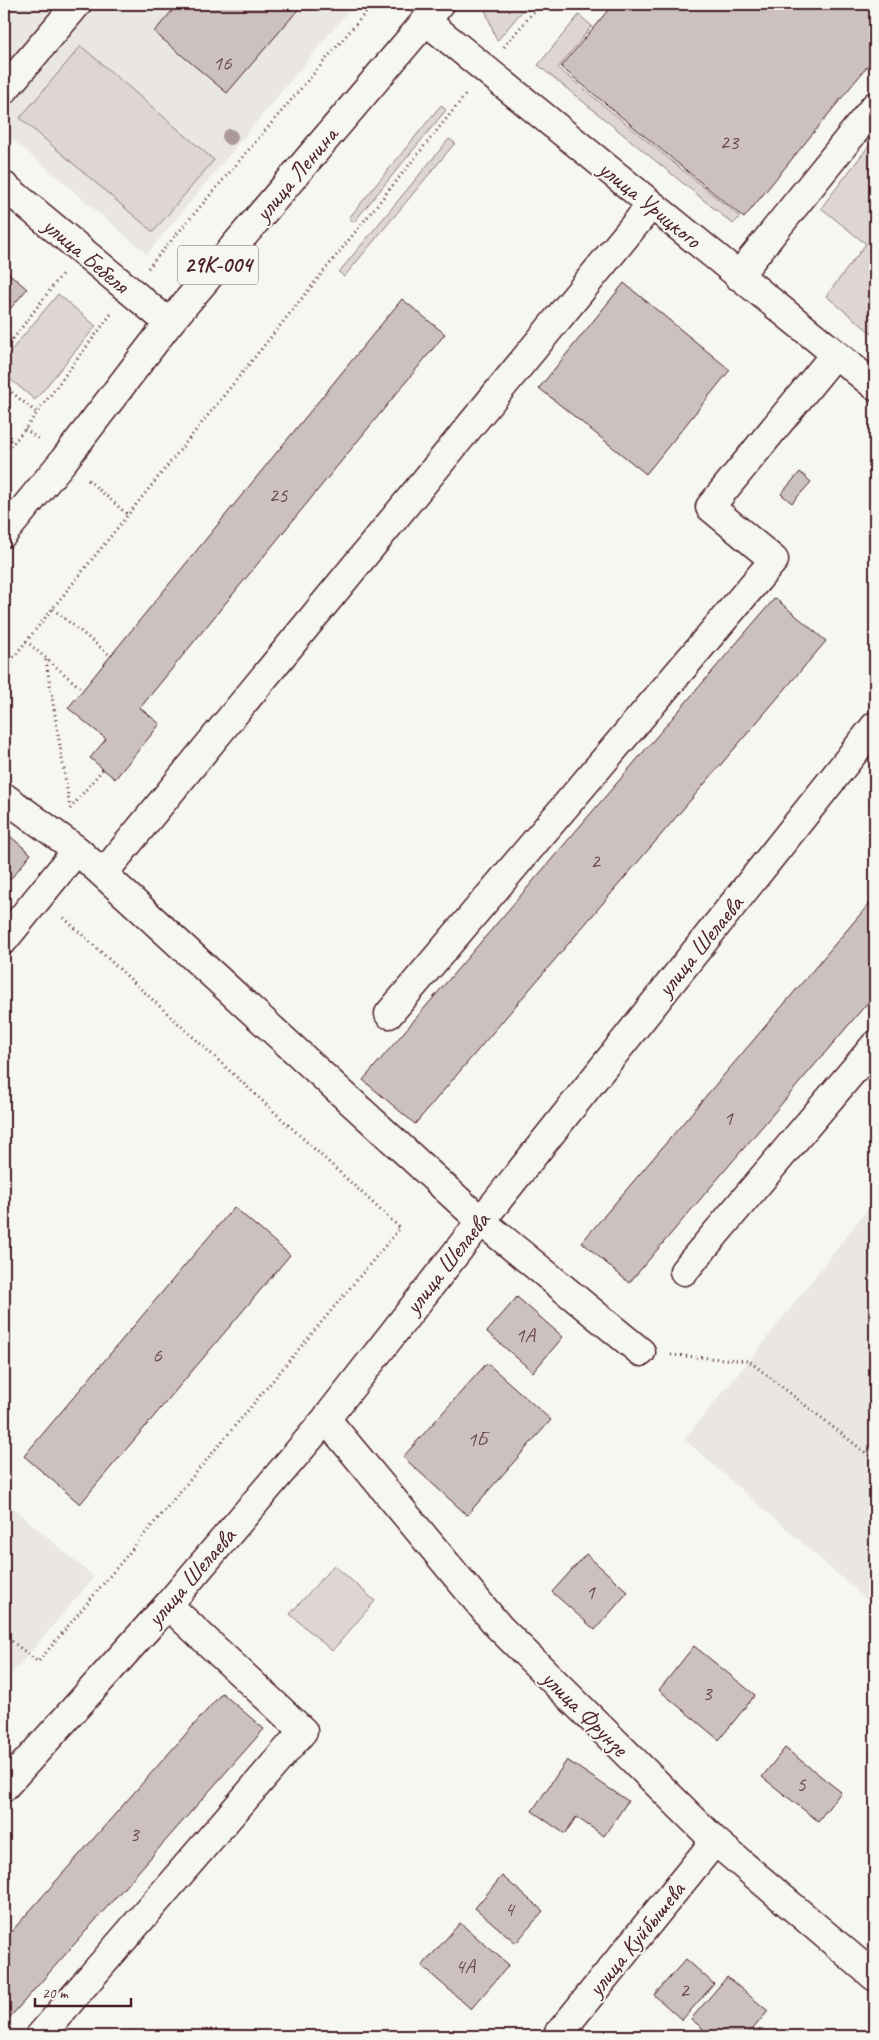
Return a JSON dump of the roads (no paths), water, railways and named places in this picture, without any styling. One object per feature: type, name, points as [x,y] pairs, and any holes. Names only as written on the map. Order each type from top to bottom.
[{"type":"street","points":[[4,90],[77,4]]},
{"type":"street","name":"улица Урицкого","points":[[433,12],[485,70],[875,386]]},
{"type":"street","name":"улица Ленина","points":[[4,533],[64,460],[169,323],[433,12]]},
{"type":"street","points":[[738,276],[875,106]]},
{"type":"street","name":"улица Бебеля","points":[[4,186],[169,323]]},
{"type":"street","points":[[103,874],[651,205]]},
{"type":"street","points":[[389,1014],[774,560],[710,507],[834,354]]},
{"type":"street","name":"улица Шелаева","points":[[4,1787],[168,1605],[326,1419],[480,1221],[875,726]]},
{"type":"street","points":[[4,797],[77,850],[480,1221],[641,1352]]},
{"type":"street","points":[[4,940],[77,850]]},
{"type":"street","points":[[684,1271],[875,1045]]},
{"type":"street","name":"улица Фрунзе","points":[[326,1419],[499,1626],[715,1841],[875,1977]]},
{"type":"street","points":[[40,2036],[302,1731],[168,1605]]},
{"type":"street","name":"улица Куйбышева","points":[[557,2036],[715,1841]]}]
